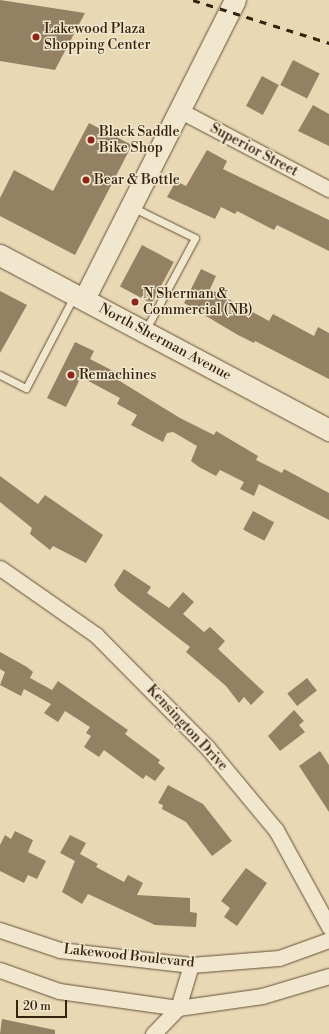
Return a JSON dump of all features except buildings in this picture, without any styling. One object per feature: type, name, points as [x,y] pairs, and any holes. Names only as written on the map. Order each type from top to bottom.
[{"type":"street","points":[[79,296],[131,206],[235,0]]},
{"type":"street","name":"Superior Street","points":[[180,110],[329,189]]},
{"type":"street","name":"North Sherman Avenue","points":[[0,255],[329,430]]},
{"type":"street","name":"Kensington Drive","points":[[0,568],[96,635],[207,747],[276,830],[329,927]]},
{"type":"street","name":"Lakewood Boulevard","points":[[0,930],[60,950],[191,965],[279,958],[329,940]]},
{"type":"street","points":[[153,1034],[178,1008],[191,965]]},
{"type":"street","points":[[0,970],[59,991],[178,1008],[262,996],[329,976]]},
{"type":"lane","points":[[131,206],[195,238],[145,331]]},
{"type":"lane","points":[[0,375],[26,388],[79,296]]},
{"type":"railway","points":[[193,0],[329,43]]},
{"type":"place","name":"Lakewood Plaza Shopping Center","points":[[36,37]]},
{"type":"place","name":"Black Saddle Bike Shop","points":[[91,140]]},
{"type":"place","name":"Bear & Bottle","points":[[86,180]]},
{"type":"place","name":"N Sherman & Commercial (NB)","points":[[135,302]]},
{"type":"place","name":"Remachines","points":[[71,375]]}]
